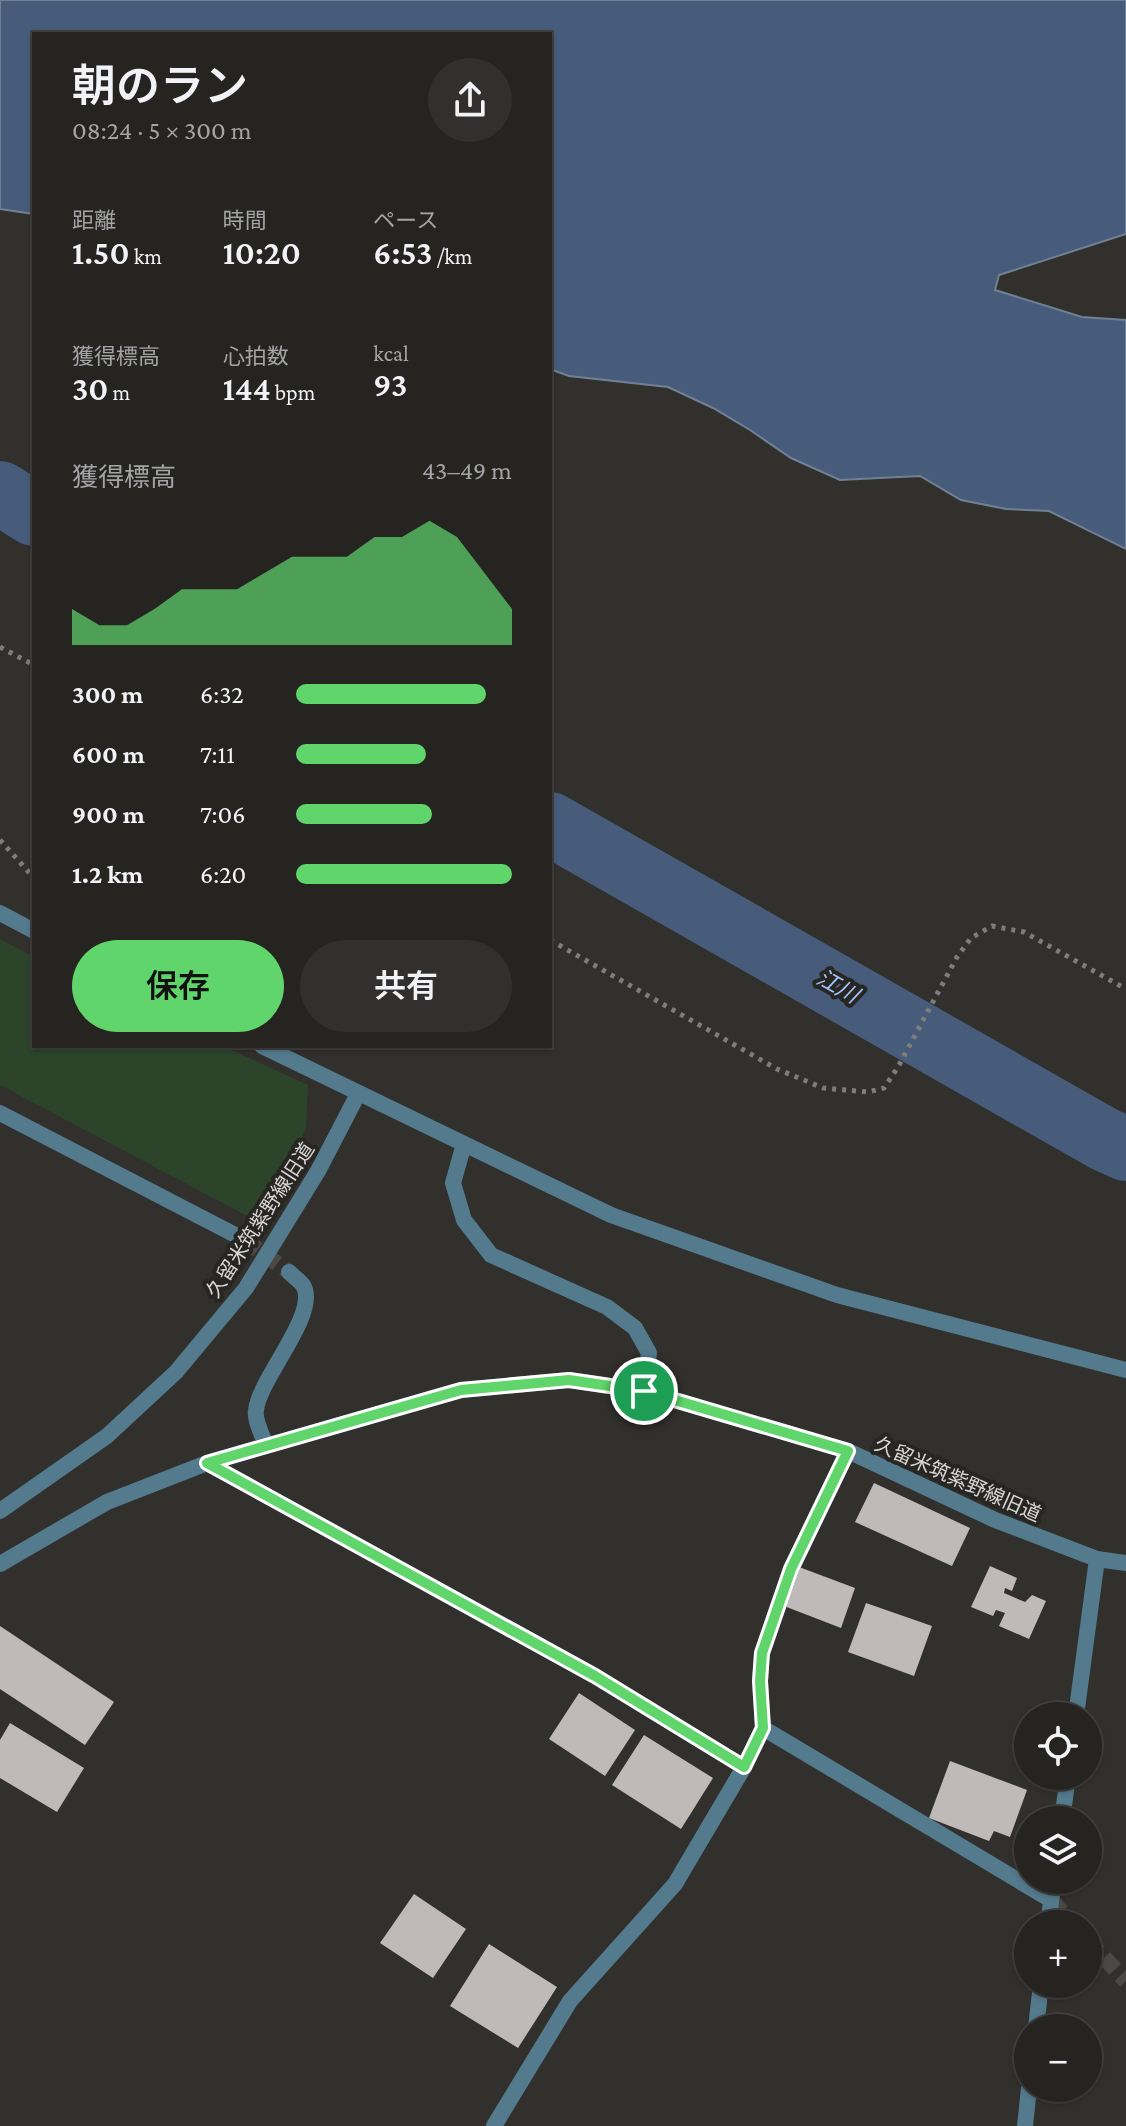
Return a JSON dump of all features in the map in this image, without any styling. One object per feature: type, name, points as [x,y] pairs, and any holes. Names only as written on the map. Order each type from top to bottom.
[{"type":"street","points":[[0,913],[32,930]]},
{"type":"street","points":[[266,1048],[611,1215],[837,1295],[1126,1370]]},
{"type":"street","name":"久留米筑紫野線旧道","points":[[0,1511],[107,1436],[176,1372],[246,1288],[318,1171],[358,1094]]},
{"type":"street","points":[[0,1113],[245,1240]]},
{"type":"street","points":[[464,1144],[453,1183],[464,1220],[491,1255],[607,1307],[635,1328],[649,1353],[644,1391]]},
{"type":"street","points":[[266,1446],[255,1412],[265,1383],[307,1305],[304,1287],[289,1272]]},
{"type":"street","name":"久留米筑紫野線旧道","points":[[0,1564],[107,1502],[207,1463],[461,1390],[569,1380],[644,1391],[848,1451],[995,1520],[1097,1559],[1126,1563]]},
{"type":"street","points":[[494,2126],[570,2001],[675,1884],[744,1767],[763,1728],[762,1653],[791,1569],[848,1451]]},
{"type":"street","points":[[207,1463],[595,1676],[744,1767]]},
{"type":"street","points":[[1078,1702],[1097,1559]]},
{"type":"street","points":[[763,1728],[1051,1900]]},
{"type":"street","points":[[1050,1910],[1052,1894]]},
{"type":"street","points":[[1025,2126],[1028,2102]]},
{"type":"path","points":[[0,647],[32,664]]},
{"type":"path","points":[[0,840],[32,876]]},
{"type":"path","points":[[552,941],[777,1069],[823,1088],[868,1092],[884,1088],[957,957],[971,938],[992,926],[1024,932],[1126,989]]},
{"type":"green space","points":[[0,939],[32,956],[32,1048],[227,1048],[308,1085],[306,1128],[262,1224],[0,1085]]},
{"type":"water","points":[[0,0],[1126,0],[1126,234],[999,275],[995,290],[1082,317],[1126,320],[1126,549],[1049,511],[1006,509],[961,500],[920,476],[840,480],[791,458],[713,408],[668,387],[569,376],[552,370],[552,32],[32,32],[32,214],[0,209]]},
{"type":"building","points":[[874,1483],[970,1528],[952,1566],[855,1522]]},
{"type":"building","points":[[990,1566],[1017,1578],[1012,1591],[1005,1588],[1004,1593],[1025,1602],[1032,1595],[1046,1601],[1029,1639],[999,1626],[1005,1613],[996,1610],[993,1616],[971,1607]]},
{"type":"building","points":[[799,1567],[855,1588],[841,1628],[784,1606]]},
{"type":"building","points":[[866,1603],[932,1626],[914,1676],[848,1652]]},
{"type":"building","points":[[0,1626],[114,1702],[85,1745],[0,1689]]},
{"type":"building","points":[[579,1693],[635,1730],[605,1776],[549,1739]]},
{"type":"building","points":[[10,1723],[84,1768],[57,1812],[0,1778],[0,1740]]},
{"type":"building","points":[[644,1735],[713,1778],[681,1829],[612,1785]]},
{"type":"building","points":[[950,1761],[1014,1785],[1014,1790],[1027,1790],[1021,1806],[1014,1806],[1014,1826],[1010,1837],[994,1831],[989,1841],[929,1818]]},
{"type":"building","points":[[414,1894],[466,1929],[433,1978],[380,1943]]},
{"type":"building","points":[[489,1944],[557,1987],[518,2048],[450,2006]]},
{"type":"waterway","name":"江川","points":[[0,493],[32,513]]},
{"type":"waterway","name":"江川","points":[[552,825],[1126,1149]]},
{"type":"tunnel","points":[[245,1240],[289,1272]]},
{"type":"tunnel","points":[[1051,1900],[1060,1910]]},
{"type":"tunnel","points":[[1102,1955],[1126,1981]]},
{"type":"route","points":[[569,1380],[644,1391],[848,1451],[791,1569],[762,1653],[763,1728],[744,1767],[595,1676],[207,1463],[461,1390],[569,1380]]}]
